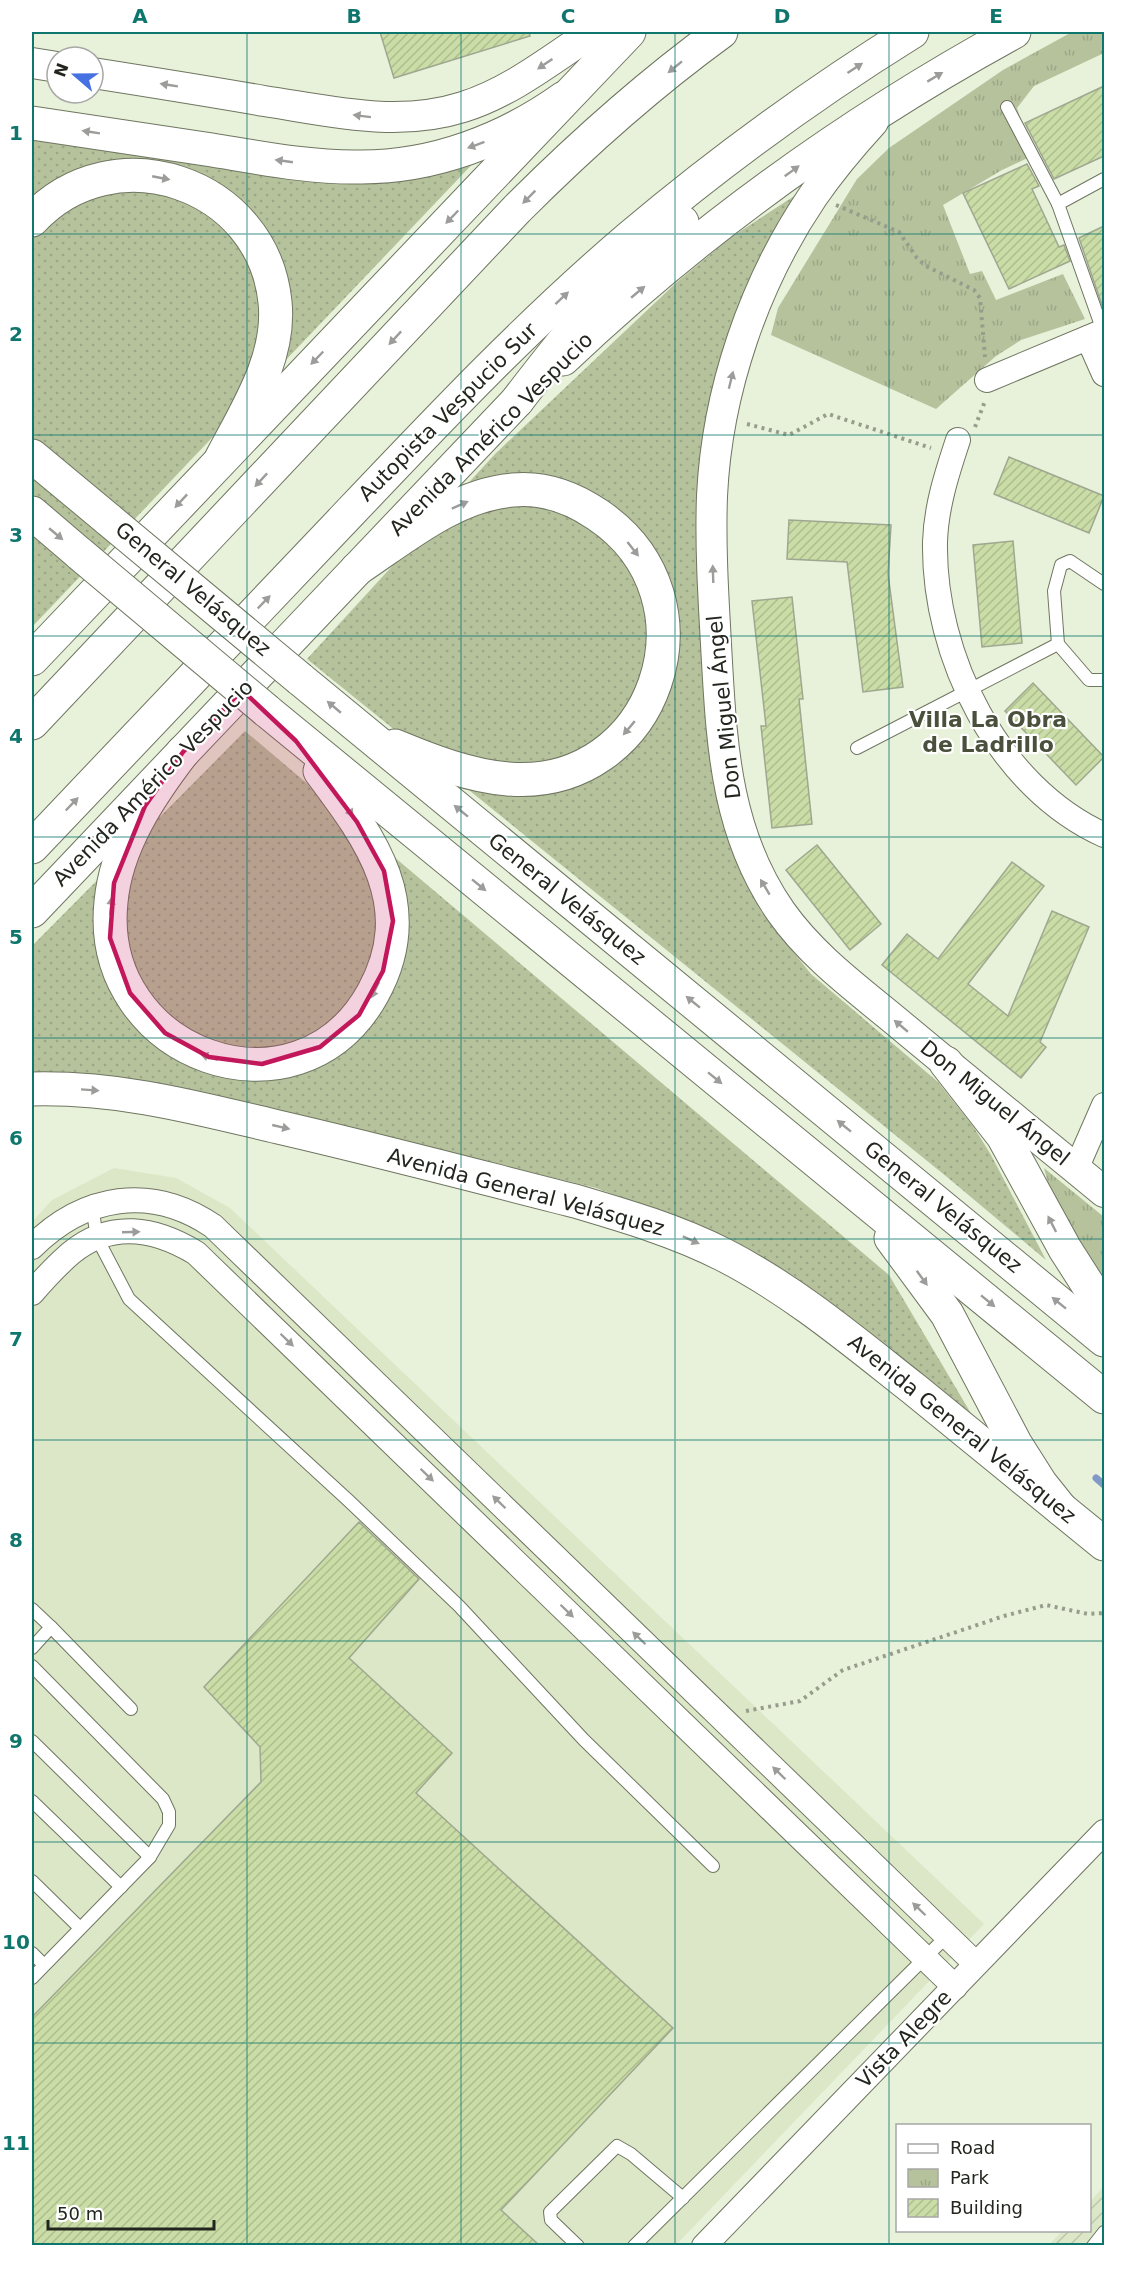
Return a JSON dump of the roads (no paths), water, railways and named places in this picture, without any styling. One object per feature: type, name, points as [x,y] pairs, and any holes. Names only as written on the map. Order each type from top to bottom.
[{"type":"main road","points":[[32,659],[629,32]]},
{"type":"main road","points":[[32,723],[524,202],[595,134],[673,68],[721,32]]},
{"type":"main road","name":"Autopista Vespucio Sur","points":[[32,847],[432,426],[542,317],[677,198],[807,101],[912,32]]},
{"type":"main road","name":"Avenida Américo Vespucio","points":[[32,911],[517,401],[632,297],[689,250],[806,161],[885,108],[1014,32]]},
{"type":"main road","points":[[32,123],[292,162],[342,167],[381,166],[437,157],[481,143],[525,124],[564,98]]},
{"type":"main road","points":[[517,401],[557,349],[609,289],[732,176],[807,101]]},
{"type":"main road","points":[[32,220],[51,202],[85,183],[105,177],[144,175],[178,182],[195,189],[213,200],[244,228],[270,275],[275,302],[274,335],[263,374],[221,459]]},
{"type":"main road","points":[[32,434],[73,490]]},
{"type":"main road","name":"General Velásquez","points":[[32,456],[1104,1340]]},
{"type":"main road","points":[[357,569],[442,513],[461,504],[513,490],[544,491],[573,500],[590,509],[620,532],[645,565],[654,584],[663,616],[663,656],[658,677],[640,715],[628,731],[606,750],[568,771],[545,778],[492,777],[436,761],[368,735]]},
{"type":"main road","name":"General Velásquez","points":[[32,513],[269,713],[1104,1397]]},
{"type":"main road","points":[[183,752],[163,778],[146,806],[131,835],[114,883],[110,938],[114,958],[122,978],[151,1021],[178,1043],[193,1051],[225,1062],[243,1064],[280,1061],[305,1054],[334,1038],[359,1015],[369,1001],[389,955],[393,904],[384,872],[357,822],[319,770],[269,713]]},
{"type":"main road","points":[[946,1063],[1003,1136],[1065,1249],[1104,1310]]},
{"type":"main road","name":"Avenida General Velásquez","points":[[32,1089],[114,1092],[194,1106],[575,1201],[681,1236],[743,1266],[806,1305],[1104,1544]]},
{"type":"main road","points":[[845,1184],[900,1249],[947,1314],[1015,1443],[1041,1484],[1061,1509]]},
{"type":"street","points":[[105,75],[358,115],[413,117],[463,107],[490,97],[516,83],[593,32]]},
{"type":"street","name":"Don Miguel Ángel","points":[[885,108],[813,196],[781,251],[749,320],[734,366],[722,418],[712,495],[713,571],[718,681],[726,756],[737,824],[760,878],[794,928],[845,979],[1104,1192]]},
{"type":"street","points":[[987,380],[1098,333],[1104,374]]},
{"type":"street","points":[[958,440],[937,517],[935,564],[945,622],[968,691],[993,738],[1027,780],[1072,817],[1104,835]]},
{"type":"street","points":[[1076,1169],[1104,1105]]},
{"type":"street","points":[[62,1261],[35,1244],[64,1220],[92,1206],[127,1200],[159,1202],[186,1210],[213,1226],[976,1964]]},
{"type":"street","points":[[32,1293],[62,1261],[84,1244],[97,1238],[126,1231],[142,1231],[168,1238],[196,1253],[955,1987]]},
{"type":"street","name":"Vista Alegre","points":[[704,2246],[1104,1832]]},
{"type":"lane","points":[[1007,107],[1058,204],[1098,333]]},
{"type":"lane","points":[[1058,204],[1104,179]]},
{"type":"lane","points":[[1104,584],[1070,561],[1061,565],[1054,591],[1058,644],[1089,680],[1104,680]]},
{"type":"lane","points":[[857,748],[1058,644]]},
{"type":"lane","points":[[92,1206],[97,1238],[129,1299],[349,1501],[459,1606],[584,1740],[713,1866]]},
{"type":"lane","points":[[32,1609],[131,1709]]},
{"type":"lane","points":[[32,1648],[51,1627]]},
{"type":"lane","points":[[32,1666],[163,1799],[169,1812],[169,1825],[150,1857],[32,1978]]},
{"type":"lane","points":[[32,1741],[150,1857]]},
{"type":"lane","points":[[32,1800],[121,1887]]},
{"type":"lane","points":[[32,1881],[81,1928]]},
{"type":"lane","points":[[634,2246],[948,1936]]},
{"type":"lane","points":[[32,1953],[44,1965]]},
{"type":"lane","points":[[578,2246],[551,2220],[550,2212],[617,2146],[631,2154],[683,2198]]},
{"type":"lane","points":[[1093,2246],[1104,2232]]},
{"type":"waterway","points":[[1096,1478],[1104,1485]]},
{"type":"district","name":"Villa La Obra de Ladrillo","points":[[988,732]]}]
